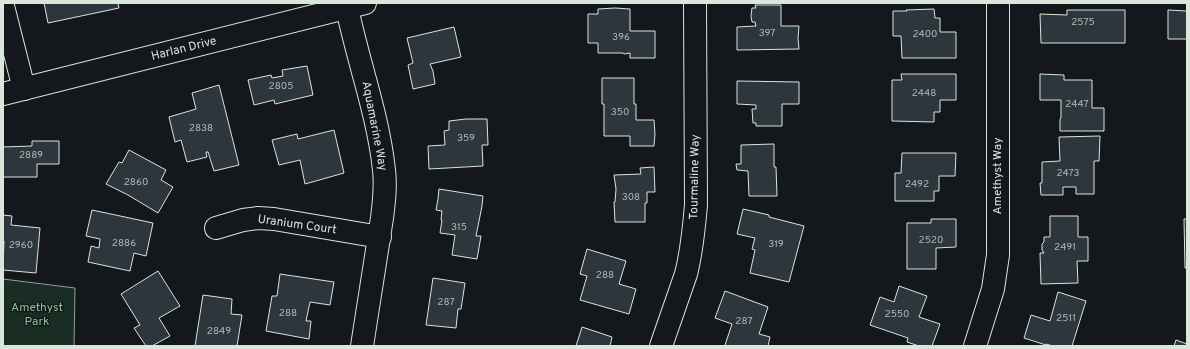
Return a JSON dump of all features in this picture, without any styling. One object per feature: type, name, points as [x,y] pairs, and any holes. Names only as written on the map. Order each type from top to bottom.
[{"type":"street","name":"Tourmaline Way","points":[[661,346],[690,261],[693,236],[696,205],[695,3]]},
{"type":"street","name":"Amethyst Way","points":[[975,346],[993,289],[998,255],[998,3]]},
{"type":"street","name":"Harlan Drive","points":[[13,92],[353,4]]},
{"type":"street","name":"Aquamarine Way","points":[[353,4],[384,171],[384,200],[380,238],[362,346]]},
{"type":"street","points":[[3,6],[13,92]]},
{"type":"street","name":"Uranium Court","points":[[216,228],[243,220],[258,218],[274,219],[380,238]]},
{"type":"green space","name":"Amethyst Park","points":[[3,279],[75,288],[74,346],[3,346]]},
{"type":"building","points":[[44,3],[118,3],[119,8],[48,23]]},
{"type":"building","points":[[755,5],[781,5],[781,26],[799,26],[799,49],[737,50],[737,27],[756,26],[755,22],[752,22],[751,16],[752,8],[756,8]]},
{"type":"building","points":[[598,9],[630,9],[630,31],[655,31],[655,58],[630,58],[630,53],[598,53],[598,43],[588,43],[588,14],[598,14]]},
{"type":"building","points":[[934,9],[935,18],[940,18],[940,32],[956,32],[956,58],[902,58],[901,36],[893,36],[893,11]]},
{"type":"building","points":[[1067,10],[1125,10],[1125,43],[1041,43],[1040,14],[1067,15]]},
{"type":"building","points":[[1168,10],[1187,11],[1187,39],[1168,39]]},
{"type":"building","points":[[454,27],[461,57],[430,64],[433,71],[435,84],[413,89],[408,65],[413,63],[407,38]]},
{"type":"building","points":[[307,66],[313,95],[275,104],[274,100],[254,105],[248,80],[271,75],[272,78],[283,76],[282,70]]},
{"type":"building","points":[[901,74],[956,74],[956,100],[940,100],[940,112],[934,112],[934,122],[892,121],[892,80],[902,80]]},
{"type":"building","points":[[1040,74],[1064,75],[1064,80],[1092,80],[1092,108],[1104,108],[1104,131],[1060,131],[1061,100],[1040,100]]},
{"type":"building","points":[[602,78],[634,78],[634,104],[636,104],[636,120],[654,120],[654,146],[630,146],[630,136],[604,136]]},
{"type":"building","points":[[737,81],[799,82],[799,104],[782,104],[782,126],[756,126],[756,123],[753,123],[752,109],[756,109],[756,105],[737,104]]},
{"type":"building","points":[[219,85],[239,165],[214,171],[208,152],[206,152],[207,157],[187,162],[181,140],[175,142],[169,117],[196,109],[192,93]]},
{"type":"building","points":[[487,119],[488,145],[482,145],[483,166],[429,169],[428,146],[445,145],[444,131],[449,130],[449,121]]},
{"type":"building","points":[[334,130],[344,173],[305,184],[300,160],[279,165],[272,140],[297,134],[298,139]]},
{"type":"building","points":[[1100,136],[1099,161],[1094,161],[1094,194],[1076,194],[1076,187],[1063,187],[1063,195],[1041,195],[1040,183],[1042,183],[1042,162],[1060,161],[1059,137]]},
{"type":"building","points":[[32,141],[59,141],[59,164],[37,164],[37,177],[3,177],[3,147],[32,146]]},
{"type":"building","points":[[774,144],[774,167],[776,167],[777,196],[749,196],[748,171],[737,170],[736,164],[741,164],[741,145]]},
{"type":"building","points":[[129,150],[166,170],[161,180],[173,187],[158,213],[106,184],[119,162],[122,163]]},
{"type":"building","points":[[902,153],[956,153],[955,176],[939,176],[939,191],[934,191],[934,201],[895,201],[895,173],[901,173]]},
{"type":"building","points":[[654,167],[655,192],[647,192],[647,203],[645,203],[645,222],[615,222],[614,202],[616,189],[614,175],[641,174],[640,168]]},
{"type":"building","points":[[439,189],[483,196],[476,236],[481,236],[477,259],[452,255],[455,235],[440,233],[442,211],[436,210]]},
{"type":"building","points":[[743,209],[769,215],[769,217],[804,226],[789,282],[750,273],[755,250],[752,249],[755,238],[737,234]]},
{"type":"building","points":[[92,210],[153,223],[146,256],[134,253],[130,271],[88,262],[91,246],[99,248],[100,239],[86,236]]},
{"type":"building","points":[[3,215],[12,216],[11,225],[40,228],[36,273],[3,270]]},
{"type":"building","points":[[1050,216],[1078,216],[1078,237],[1088,237],[1088,261],[1077,261],[1078,283],[1041,284],[1040,253],[1044,253],[1042,250],[1042,244],[1044,242],[1044,237],[1050,237]]},
{"type":"building","points":[[931,219],[956,219],[956,247],[936,248],[936,269],[907,269],[907,223],[931,223]]},
{"type":"building","points":[[1184,219],[1187,219],[1187,268],[1185,268]]},
{"type":"building","points":[[587,249],[626,261],[619,284],[636,289],[629,314],[580,300],[587,276],[580,274]]},
{"type":"building","points":[[158,271],[180,306],[159,318],[170,336],[152,346],[146,346],[134,328],[140,325],[121,294]]},
{"type":"building","points":[[280,274],[334,282],[330,305],[310,302],[306,321],[311,321],[309,339],[266,331],[272,296],[277,296]]},
{"type":"building","points":[[433,278],[465,283],[461,309],[458,309],[456,328],[426,325]]},
{"type":"building","points":[[899,286],[927,296],[919,317],[940,324],[932,346],[919,346],[907,342],[908,338],[870,325],[880,297],[894,302]]},
{"type":"building","points":[[725,291],[768,307],[759,334],[770,337],[768,346],[725,345],[732,324],[715,318]]},
{"type":"building","points":[[1058,292],[1086,301],[1072,346],[1046,345],[1024,338],[1031,315],[1050,321]]},
{"type":"building","points":[[203,295],[232,299],[231,314],[242,315],[237,346],[195,346]]},
{"type":"building","points":[[582,327],[612,337],[610,346],[576,346]]},
{"type":"building","points":[[1176,340],[1187,344],[1187,346],[1174,346]]}]
